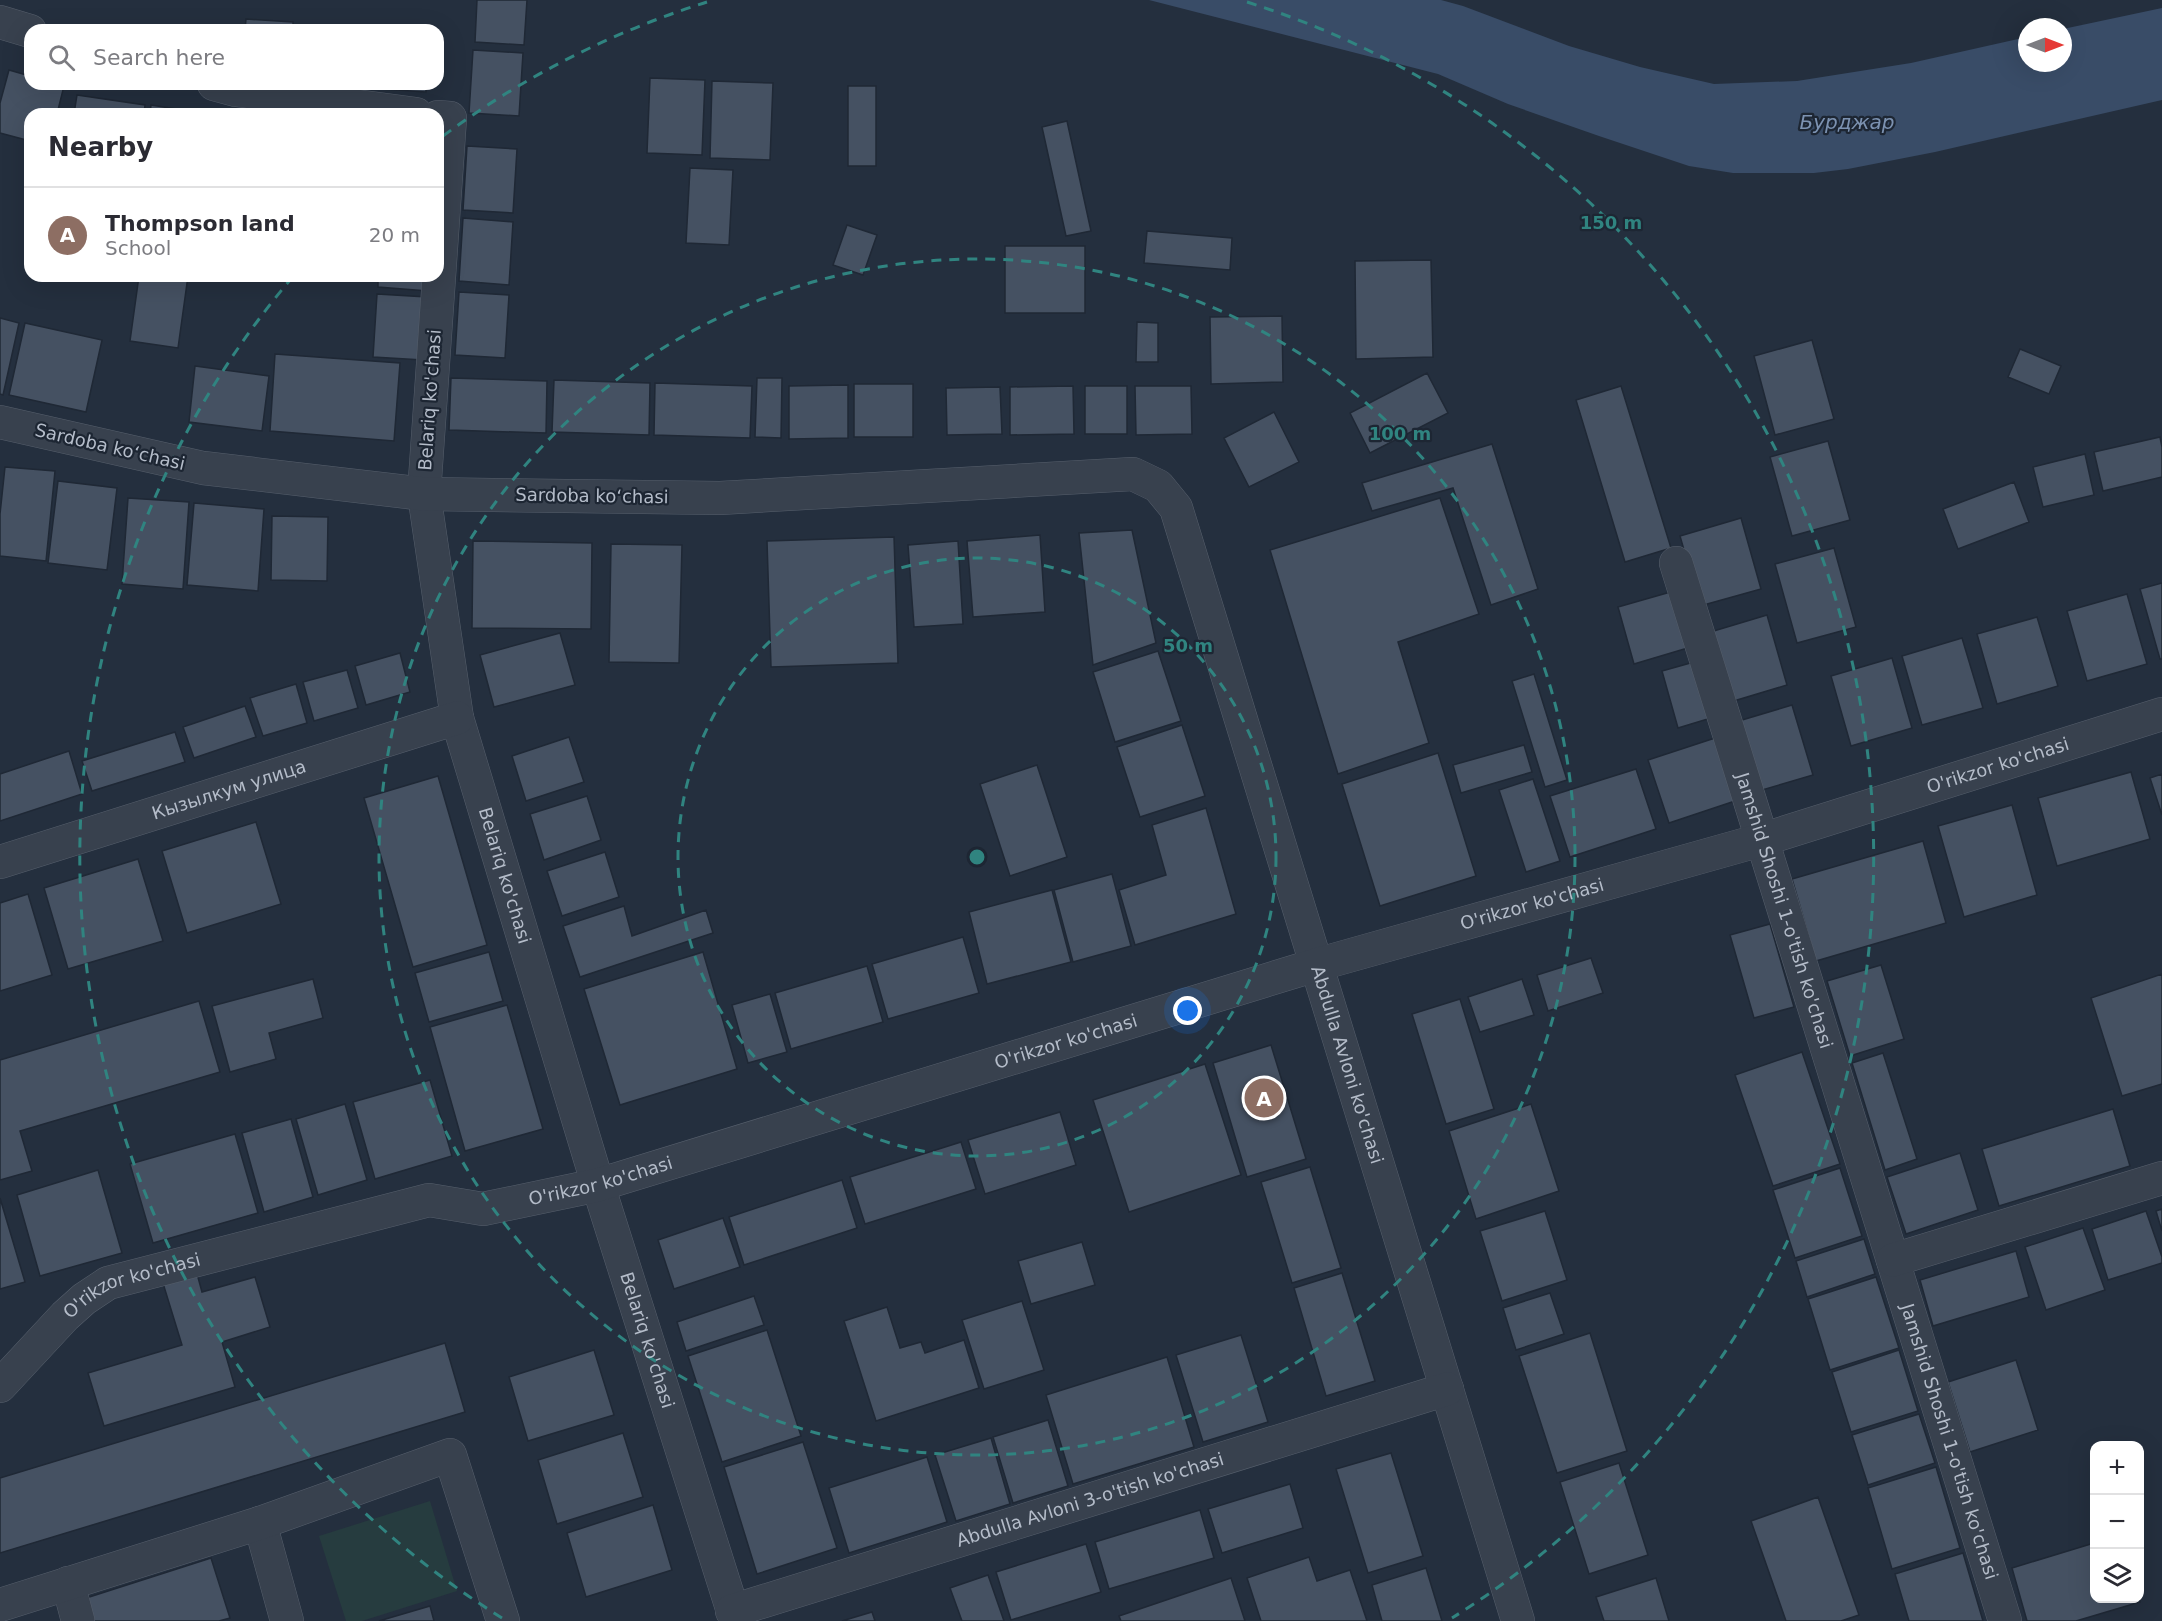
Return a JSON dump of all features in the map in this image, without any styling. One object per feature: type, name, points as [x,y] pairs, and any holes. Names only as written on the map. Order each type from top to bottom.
[{"type":"street","points":[[0,22],[24,29]]},
{"type":"street","points":[[236,90],[371,108]]},
{"type":"street","name":"Belariq ko'chasi","points":[[444,118],[450,118],[444,205]]},
{"type":"street","name":"Belariq ko'chasi","points":[[439,282],[424,494],[457,718],[598,1185],[734,1616]]},
{"type":"street","name":"Sardoba koʻchasi","points":[[0,422],[203,468],[424,494],[720,498],[1133,474],[1158,486],[1176,508]]},
{"type":"street","name":"Abdulla Avloni ko'chasi","points":[[1176,508],[1518,1621]]},
{"type":"street","name":"Jamshid Shoshi 1-o'tish ko'chasi","points":[[1676,563],[2005,1621]]},
{"type":"street","name":"O'rikzor ko'chasi","points":[[0,1386],[65,1316],[84,1299],[108,1283],[429,1200],[483,1209],[598,1185],[1317,965],[1761,840],[2162,714]]},
{"type":"street","name":"Кызылкум улица","points":[[0,862],[457,718]]},
{"type":"street","points":[[1893,1260],[2162,1178]]},
{"type":"street","name":"Abdulla Avloni 3-o'tish ko'chasi","points":[[734,1616],[1447,1389]]},
{"type":"street","points":[[0,1605],[260,1523],[450,1455],[503,1621]]},
{"type":"street","points":[[260,1523],[287,1621]]},
{"type":"street","points":[[68,1583],[78,1621]]},
{"type":"green space","points":[[430,1501],[457,1591],[362,1621],[346,1621],[319,1536]]},
{"type":"water","name":"Бурджар","points":[[1149,0],[1441,0],[1569,46],[1640,67],[1714,84],[1797,81],[1911,63],[2018,39],[2018,72],[2072,72],[2072,27],[2162,8],[2162,100],[1935,152],[1848,169],[1814,173],[1733,173],[1689,166],[1508,104],[1438,74]]},
{"type":"building","points":[[477,0],[527,0],[524,45],[475,42]]},
{"type":"building","points":[[246,19],[293,22],[293,24],[246,24]]},
{"type":"building","points":[[473,50],[523,53],[519,116],[469,113]]},
{"type":"building","points":[[9,70],[24,74],[24,90],[63,90],[58,108],[24,108],[24,139],[0,133],[0,103]]},
{"type":"building","points":[[650,78],[705,80],[702,155],[647,153]]},
{"type":"building","points":[[712,81],[773,83],[770,160],[710,158]]},
{"type":"building","points":[[848,86],[876,86],[876,166],[848,166]]},
{"type":"building","points":[[396,90],[426,90],[426,92]]},
{"type":"building","points":[[77,95],[145,105],[145,108],[75,108]]},
{"type":"building","points":[[151,105],[170,108],[151,108]]},
{"type":"building","points":[[1067,121],[1091,231],[1066,236],[1042,127]]},
{"type":"building","points":[[467,146],[517,149],[513,213],[463,210]]},
{"type":"building","points":[[690,168],[733,170],[729,245],[686,243]]},
{"type":"building","points":[[463,218],[513,222],[509,285],[459,281]]},
{"type":"building","points":[[847,225],[877,235],[863,275],[833,265]]},
{"type":"building","points":[[1147,231],[1232,238],[1230,270],[1144,263]]},
{"type":"building","points":[[1005,246],[1085,246],[1085,313],[1005,313]]},
{"type":"building","points":[[1431,260],[1433,357],[1356,359],[1355,261]]},
{"type":"building","points":[[138,282],[187,282],[178,348],[130,341]]},
{"type":"building","points":[[378,282],[428,282],[428,291],[378,287]]},
{"type":"building","points":[[459,292],[509,295],[505,358],[455,355]]},
{"type":"building","points":[[377,294],[427,297],[423,360],[373,357]]},
{"type":"building","points":[[1282,316],[1283,382],[1211,384],[1210,317]]},
{"type":"building","points":[[0,318],[19,323],[3,395],[0,394]]},
{"type":"building","points":[[1137,322],[1158,323],[1158,362],[1136,362]]},
{"type":"building","points":[[25,323],[102,340],[86,412],[9,395]]},
{"type":"building","points":[[1812,340],[1834,419],[1775,435],[1754,356]]},
{"type":"building","points":[[2020,349],[2061,366],[2049,394],[2008,377]]},
{"type":"building","points":[[275,354],[400,363],[394,441],[270,431]]},
{"type":"building","points":[[195,366],[269,376],[262,431],[189,422]]},
{"type":"building","points":[[1427,373],[1448,413],[1370,453],[1350,413]]},
{"type":"building","points":[[451,378],[547,381],[546,433],[449,430]]},
{"type":"building","points":[[757,378],[782,378],[781,438],[755,437]]},
{"type":"building","points":[[554,380],[650,383],[649,435],[552,432]]},
{"type":"building","points":[[655,383],[752,386],[750,438],[654,435]]},
{"type":"building","points":[[854,384],[913,384],[913,437],[854,437]]},
{"type":"building","points":[[848,385],[848,438],[789,439],[789,386]]},
{"type":"building","points":[[1073,386],[1074,434],[1010,435],[1010,387]]},
{"type":"building","points":[[1085,386],[1127,386],[1127,434],[1085,434]]},
{"type":"building","points":[[1135,386],[1191,386],[1192,434],[1136,435]]},
{"type":"building","points":[[1621,386],[1671,548],[1625,562],[1576,400]]},
{"type":"building","points":[[1000,387],[1002,434],[947,435],[946,388]]},
{"type":"building","points":[[1274,412],[1299,462],[1249,487],[1224,438]]},
{"type":"building","points":[[2160,437],[2162,477],[2103,491],[2094,452]]},
{"type":"building","points":[[1828,441],[1850,520],[1792,536],[1770,457]]},
{"type":"building","points":[[1492,444],[1538,589],[1491,605],[1453,488],[1372,511],[1362,483]]},
{"type":"building","points":[[2085,454],[2094,495],[2043,507],[2033,467]]},
{"type":"building","points":[[5,467],[55,471],[46,561],[0,556],[0,514]]},
{"type":"building","points":[[58,481],[117,488],[107,570],[48,563]]},
{"type":"building","points":[[2014,482],[2029,522],[1958,549],[1943,509]]},
{"type":"building","points":[[128,498],[189,502],[183,589],[122,584]]},
{"type":"building","points":[[1440,498],[1479,614],[1398,642],[1429,743],[1338,774],[1270,550]]},
{"type":"building","points":[[194,503],[264,509],[258,591],[187,585]]},
{"type":"building","points":[[272,516],[328,517],[327,581],[271,580]]},
{"type":"building","points":[[1741,518],[1761,589],[1700,606],[1680,536]]},
{"type":"building","points":[[1132,530],[1156,643],[1093,665],[1079,533]]},
{"type":"building","points":[[1040,535],[1045,612],[973,617],[967,541]]},
{"type":"building","points":[[894,537],[898,663],[771,667],[767,541]]},
{"type":"building","points":[[473,541],[592,543],[591,629],[472,628]]},
{"type":"building","points":[[958,541],[963,624],[914,627],[908,545]]},
{"type":"building","points":[[611,544],[682,545],[679,663],[609,662]]},
{"type":"building","points":[[1834,548],[1856,627],[1797,643],[1775,564]]},
{"type":"building","points":[[2162,583],[2162,659],[2160,659],[2140,589]]},
{"type":"building","points":[[1674,591],[1691,647],[1634,664],[1618,607]]},
{"type":"building","points":[[2127,594],[2147,664],[2087,681],[2067,611]]},
{"type":"building","points":[[1767,615],[1787,685],[1727,703],[1707,633]]},
{"type":"building","points":[[2037,617],[2058,686],[1997,704],[1977,634]]},
{"type":"building","points":[[560,633],[575,685],[494,707],[480,655]]},
{"type":"building","points":[[1962,638],[1983,708],[1922,725],[1902,656]]},
{"type":"building","points":[[1158,651],[1181,721],[1115,742],[1093,672]]},
{"type":"building","points":[[400,653],[410,692],[366,705],[355,666]]},
{"type":"building","points":[[1892,658],[1912,728],[1851,746],[1831,676]]},
{"type":"building","points":[[1694,662],[1711,718],[1678,728],[1662,671]]},
{"type":"building","points":[[347,670],[358,708],[314,721],[303,682]]},
{"type":"building","points":[[1534,674],[1567,780],[1545,787],[1512,681]]},
{"type":"building","points":[[296,684],[307,723],[263,736],[250,698]]},
{"type":"building","points":[[1792,705],[1813,775],[1752,793],[1732,723]]},
{"type":"building","points":[[245,706],[256,737],[194,758],[183,727]]},
{"type":"building","points":[[1182,725],[1205,796],[1140,817],[1117,747]]},
{"type":"building","points":[[175,732],[185,762],[92,791],[82,761]]},
{"type":"building","points":[[569,737],[584,782],[526,801],[512,756]]},
{"type":"building","points":[[1715,738],[1735,801],[1669,823],[1648,760]]},
{"type":"building","points":[[1524,745],[1532,772],[1461,793],[1453,765]]},
{"type":"building","points":[[69,751],[82,794],[0,821],[0,774]]},
{"type":"building","points":[[1438,753],[1476,876],[1380,906],[1342,784]]},
{"type":"building","points":[[1037,765],[1067,857],[1010,876],[980,784]]},
{"type":"building","points":[[1636,769],[1656,829],[1570,857],[1550,796]]},
{"type":"building","points":[[2131,772],[2150,839],[2057,866],[2038,798]]},
{"type":"building","points":[[2162,774],[2162,815],[2150,778]]},
{"type":"building","points":[[438,776],[487,945],[413,967],[364,798]]},
{"type":"building","points":[[1533,779],[1560,861],[1526,872],[1499,790]]},
{"type":"building","points":[[587,796],[601,840],[544,860],[530,814]]},
{"type":"building","points":[[2012,805],[2037,895],[1964,917],[1938,826]]},
{"type":"building","points":[[1206,808],[1236,914],[1135,945],[1119,890],[1166,875],[1152,825]]},
{"type":"building","points":[[256,822],[281,904],[187,933],[162,851]]},
{"type":"building","points":[[1923,841],[1946,923],[1816,961],[1792,879]]},
{"type":"building","points":[[605,852],[619,897],[562,916],[547,871]]},
{"type":"building","points":[[138,859],[163,941],[68,969],[44,888]]},
{"type":"building","points":[[1112,874],[1131,946],[1073,962],[1054,890]]},
{"type":"building","points":[[1052,890],[1071,962],[987,984],[969,912]]},
{"type":"building","points":[[28,894],[52,975],[0,991],[0,903]]},
{"type":"building","points":[[624,906],[632,936],[706,910],[713,933],[580,977],[563,926]]},
{"type":"building","points":[[1770,924],[1794,1007],[1754,1018],[1730,935]]},
{"type":"building","points":[[963,937],[979,993],[888,1019],[872,964]]},
{"type":"building","points":[[489,952],[503,1001],[429,1022],[415,973]]},
{"type":"building","points":[[703,952],[737,1069],[620,1105],[584,989]]},
{"type":"building","points":[[1591,958],[1603,993],[1548,1011],[1537,975]]},
{"type":"building","points":[[1881,965],[1904,1039],[1850,1056],[1827,981]]},
{"type":"building","points":[[867,966],[883,1022],[791,1049],[775,993]]},
{"type":"building","points":[[2162,974],[2162,1084],[2122,1096],[2091,998]]},
{"type":"building","points":[[313,979],[323,1018],[269,1033],[276,1059],[230,1072],[212,1006]]},
{"type":"building","points":[[1522,979],[1534,1015],[1480,1032],[1468,997]]},
{"type":"building","points":[[770,994],[787,1052],[748,1063],[732,1005]]},
{"type":"building","points":[[1460,999],[1494,1109],[1446,1124],[1412,1014]]},
{"type":"building","points":[[199,1001],[220,1072],[20,1131],[32,1171],[0,1180],[0,1060]]},
{"type":"building","points":[[507,1005],[543,1129],[465,1151],[430,1027]]},
{"type":"building","points":[[1271,1045],[1306,1159],[1247,1177],[1213,1063]]},
{"type":"building","points":[[1802,1052],[1840,1164],[1773,1186],[1735,1075]]},
{"type":"building","points":[[1883,1053],[1917,1159],[1885,1170],[1852,1063]]},
{"type":"building","points":[[1205,1064],[1241,1175],[1129,1212],[1093,1100]]},
{"type":"building","points":[[430,1080],[452,1156],[375,1179],[353,1102]]},
{"type":"building","points":[[345,1104],[367,1180],[318,1195],[296,1119]]},
{"type":"building","points":[[1531,1104],[1559,1191],[1476,1219],[1449,1131]]},
{"type":"building","points":[[2113,1109],[2130,1166],[1999,1206],[1982,1149]]},
{"type":"building","points":[[1060,1112],[1076,1165],[985,1194],[968,1140]]},
{"type":"building","points":[[291,1119],[313,1197],[264,1212],[242,1133]]},
{"type":"building","points":[[235,1134],[258,1213],[153,1243],[130,1164]]},
{"type":"building","points":[[961,1142],[976,1189],[865,1224],[850,1177]]},
{"type":"building","points":[[1960,1153],[1978,1210],[1906,1234],[1887,1177]]},
{"type":"building","points":[[1310,1167],[1341,1268],[1292,1283],[1261,1182]]},
{"type":"building","points":[[1840,1168],[1862,1236],[1795,1258],[1773,1190]]},
{"type":"building","points":[[98,1170],[122,1253],[40,1276],[17,1195]]},
{"type":"building","points":[[842,1180],[857,1228],[744,1265],[729,1217]]},
{"type":"building","points":[[0,1198],[25,1282],[0,1289]]},
{"type":"building","points":[[2162,1209],[2162,1231],[2156,1211]]},
{"type":"building","points":[[1545,1211],[1567,1280],[1502,1301],[1480,1231]]},
{"type":"building","points":[[2146,1211],[2162,1263],[2108,1280],[2092,1229]]},
{"type":"building","points":[[723,1218],[740,1267],[674,1289],[658,1240]]},
{"type":"building","points":[[2083,1228],[2105,1290],[2046,1310],[2025,1247]]},
{"type":"building","points":[[1864,1239],[1875,1274],[1807,1297],[1796,1261]]},
{"type":"building","points":[[1082,1242],[1095,1285],[1031,1304],[1018,1261]]},
{"type":"building","points":[[2016,1251],[2029,1297],[1933,1326],[1920,1280]]},
{"type":"building","points":[[196,1270],[202,1292],[255,1277],[270,1327],[222,1342],[235,1387],[104,1426],[88,1373],[182,1345],[162,1280]]},
{"type":"building","points":[[1342,1273],[1375,1381],[1326,1396],[1294,1288]]},
{"type":"building","points":[[1876,1277],[1899,1348],[1830,1370],[1808,1299]]},
{"type":"building","points":[[1550,1293],[1564,1334],[1516,1350],[1503,1308]]},
{"type":"building","points":[[754,1296],[764,1325],[686,1351],[677,1322]]},
{"type":"building","points":[[1022,1301],[1044,1370],[984,1389],[962,1320]]},
{"type":"building","points":[[887,1307],[900,1348],[921,1342],[925,1353],[964,1340],[979,1388],[876,1421],[844,1321]]},
{"type":"building","points":[[767,1330],[801,1436],[722,1462],[688,1356]]},
{"type":"building","points":[[1590,1333],[1627,1451],[1557,1473],[1519,1356]]},
{"type":"building","points":[[1241,1335],[1268,1422],[1203,1442],[1176,1355]]},
{"type":"building","points":[[445,1343],[465,1412],[0,1553],[0,1478]]},
{"type":"building","points":[[594,1350],[614,1415],[528,1441],[509,1377]]},
{"type":"building","points":[[1899,1350],[1918,1411],[1851,1432],[1832,1372]]},
{"type":"building","points":[[1167,1357],[1194,1447],[1073,1484],[1046,1395]]},
{"type":"building","points":[[2016,1360],[2038,1430],[1970,1452],[1948,1382]]},
{"type":"building","points":[[1919,1414],[1935,1463],[1868,1485],[1852,1435]]},
{"type":"building","points":[[1048,1420],[1068,1486],[1013,1503],[993,1437]]},
{"type":"building","points":[[623,1433],[643,1497],[557,1524],[538,1460]]},
{"type":"building","points":[[991,1438],[1010,1504],[956,1521],[935,1455]]},
{"type":"building","points":[[803,1442],[837,1548],[757,1574],[724,1467]]},
{"type":"building","points":[[1391,1453],[1423,1556],[1368,1573],[1336,1469]]},
{"type":"building","points":[[927,1457],[947,1522],[849,1553],[829,1488]]},
{"type":"building","points":[[1619,1463],[1648,1555],[1589,1574],[1560,1482]]},
{"type":"building","points":[[1936,1467],[1960,1548],[1892,1569],[1868,1488]]},
{"type":"building","points":[[1290,1484],[1303,1528],[1222,1553],[1208,1509]]},
{"type":"building","points":[[1818,1497],[1859,1615],[1841,1621],[1786,1621],[1751,1521]]},
{"type":"building","points":[[653,1505],[672,1570],[586,1597],[567,1533]]},
{"type":"building","points":[[1200,1510],[1214,1558],[1109,1589],[1095,1542]]},
{"type":"building","points":[[1086,1544],[1101,1592],[1011,1620],[996,1572]]},
{"type":"building","points":[[2090,1544],[2090,1603],[2137,1603],[2076,1621],[2027,1621],[2012,1568]]},
{"type":"building","points":[[1963,1553],[1983,1621],[1909,1621],[1895,1574]]},
{"type":"building","points":[[1309,1557],[1317,1581],[1350,1570],[1367,1621],[1261,1621],[1247,1578]]},
{"type":"building","points":[[211,1558],[230,1618],[219,1621],[87,1621],[80,1600]]},
{"type":"building","points":[[1426,1568],[1442,1621],[1382,1621],[1372,1585]]},
{"type":"building","points":[[988,1575],[1004,1621],[962,1621],[950,1588]]},
{"type":"building","points":[[1231,1578],[1245,1621],[1121,1621],[1119,1616]]},
{"type":"building","points":[[1656,1578],[1669,1621],[1604,1621],[1596,1597]]},
{"type":"building","points":[[430,1606],[434,1621],[379,1621]]},
{"type":"building","points":[[872,1612],[875,1621],[842,1621]]},
{"type":"place","name":"Thompson land","points":[[1264,1098]]}]
